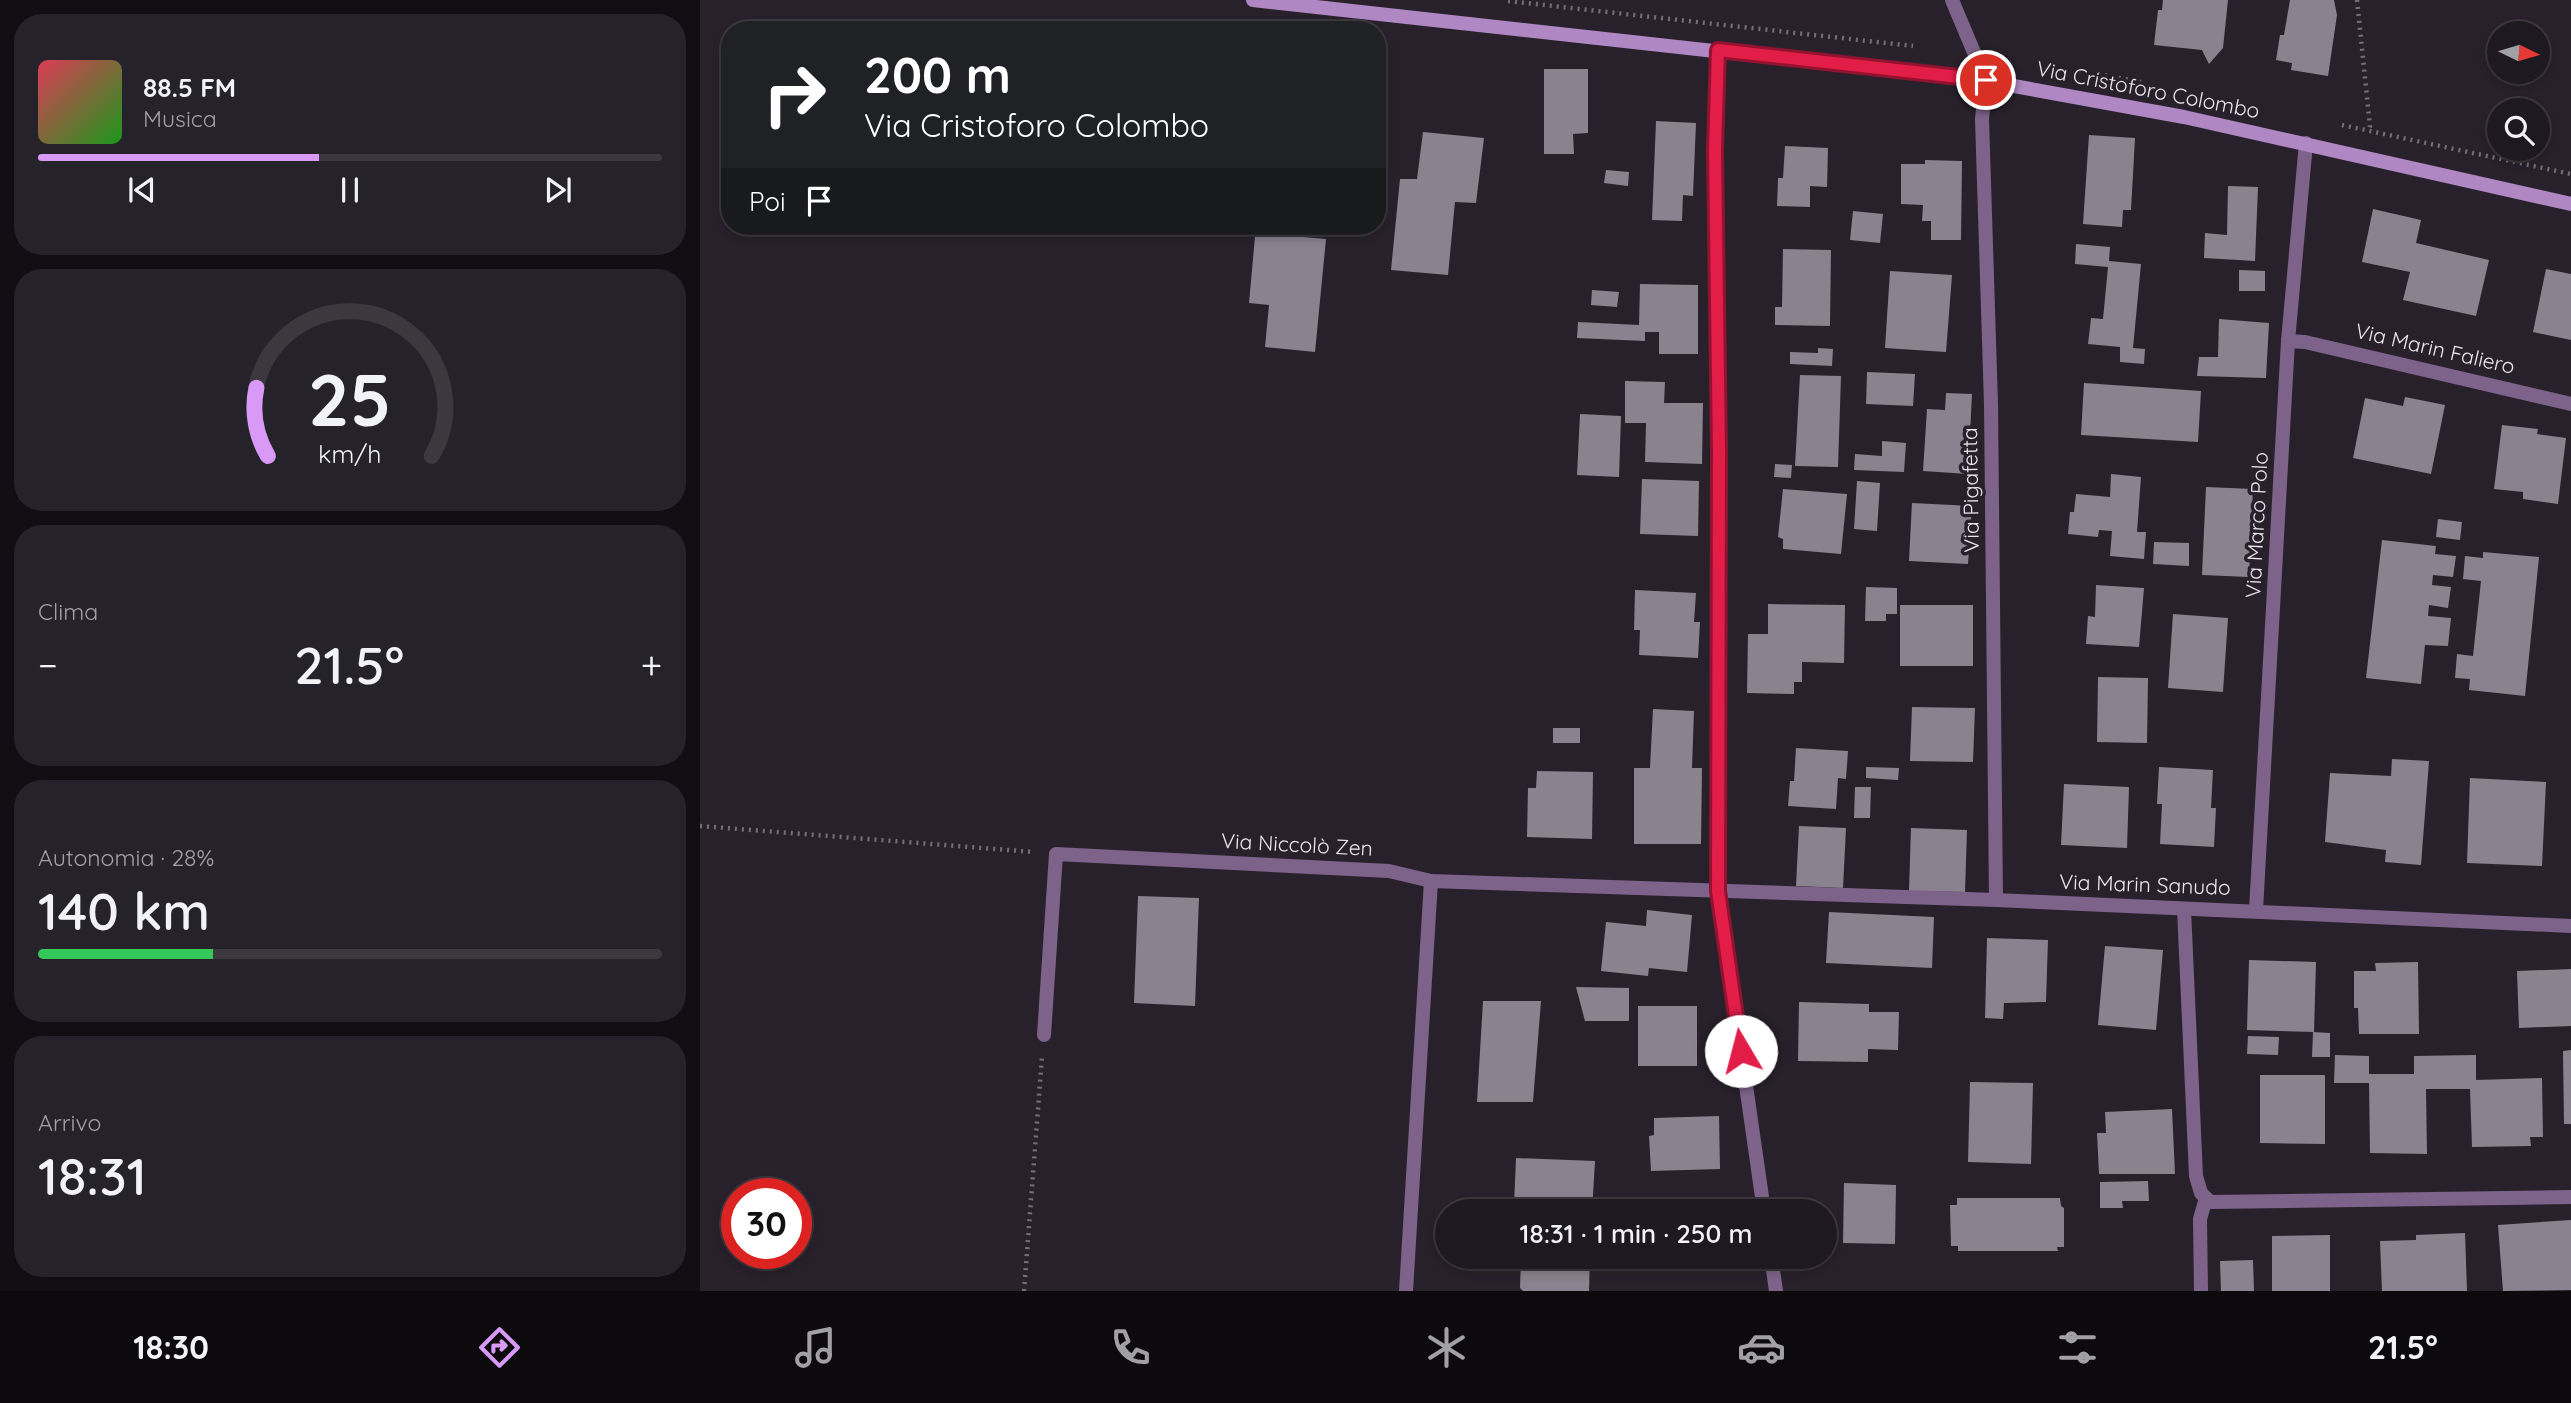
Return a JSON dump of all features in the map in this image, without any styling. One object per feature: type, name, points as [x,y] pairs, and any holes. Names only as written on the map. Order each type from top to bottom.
[{"type":"street","name":"Via Cristoforo Colombo","points":[[1253,0],[1986,80],[2145,109],[2361,155],[2571,204]]},
{"type":"street","points":[[1952,0],[1986,80]]},
{"type":"street","points":[[1718,50],[1715,150],[1719,452],[1718,891],[1762,1199]]},
{"type":"street","name":"Via Pigafetta","points":[[1986,80],[1982,119],[1991,404],[1996,900]]},
{"type":"street","name":"Via Marco Polo","points":[[2256,910],[2288,341],[2306,144]]},
{"type":"street","name":"Via Marin Faliero","points":[[2288,341],[2392,360],[2571,404]]},
{"type":"street","points":[[1044,1035],[1055,853]]},
{"type":"street","name":"Via Niccolò Zen","points":[[1055,853],[1389,871],[1431,881],[1718,891]]},
{"type":"street","points":[[1406,1291],[1431,881]]},
{"type":"street","name":"Via Marin Sanudo","points":[[1718,891],[2256,910],[2571,926]]},
{"type":"street","points":[[2184,909],[2196,1176],[2197,1185],[2206,1198],[2219,1204],[2571,1197]]},
{"type":"street","points":[[2201,1291],[2200,1219],[2206,1198]]},
{"type":"street","points":[[1773,1269],[1776,1291]]},
{"type":"path","points":[[2357,0],[2369,130],[2361,155]]},
{"type":"path","points":[[2356,128],[2571,174]]},
{"type":"path","points":[[700,826],[1055,853]]},
{"type":"path","points":[[1024,1291],[1044,1035]]},
{"type":"building","points":[[2163,0],[2228,0],[2223,48],[2209,64],[2202,50],[2154,45],[2158,10],[2162,10]]},
{"type":"building","points":[[2290,0],[2334,0],[2337,15],[2328,76],[2291,70],[2292,63],[2276,60],[2280,35],[2284,35]]},
{"type":"building","points":[[1544,69],[1588,69],[1588,133],[1573,134],[1574,154],[1544,154]]},
{"type":"building","points":[[1656,121],[1696,123],[1693,196],[1683,195],[1682,221],[1652,220]]},
{"type":"building","points":[[1423,132],[1484,138],[1476,203],[1455,202],[1448,275],[1391,270],[1400,179],[1417,179]]},
{"type":"building","points":[[2089,135],[2135,138],[2131,210],[2123,210],[2122,227],[2083,224]]},
{"type":"building","points":[[1785,146],[1828,148],[1827,187],[1810,186],[1810,207],[1777,206],[1778,178],[1783,178]]},
{"type":"building","points":[[1925,160],[1962,161],[1961,240],[1931,240],[1931,221],[1922,221],[1923,205],[1901,204],[1901,164],[1925,164]]},
{"type":"building","points":[[1606,170],[1629,172],[1628,186],[1604,183]]},
{"type":"building","points":[[2228,186],[2258,187],[2255,261],[2204,258],[2205,233],[2227,235]]},
{"type":"building","points":[[2373,209],[2421,220],[2416,243],[2489,260],[2476,316],[2403,300],[2410,272],[2362,262]]},
{"type":"building","points":[[1853,211],[1883,214],[1880,243],[1850,240]]},
{"type":"building","points":[[1255,235],[1326,239],[1315,352],[1265,347],[1269,305],[1249,303]]},
{"type":"building","points":[[2076,244],[2110,247],[2109,261],[2141,264],[2133,348],[2145,349],[2144,364],[2120,362],[2120,347],[2088,344],[2091,318],[2103,319],[2108,267],[2075,264]]},
{"type":"building","points":[[1783,249],[1831,250],[1830,326],[1775,325],[1775,307],[1782,307]]},
{"type":"building","points":[[2546,269],[2571,274],[2571,340],[2533,332]]},
{"type":"building","points":[[2239,270],[2265,271],[2265,291],[2239,291]]},
{"type":"building","points":[[1890,271],[1952,275],[1946,352],[1885,348]]},
{"type":"building","points":[[1640,284],[1698,285],[1698,354],[1659,354],[1659,332],[1645,332],[1645,341],[1577,338],[1578,322],[1639,325]]},
{"type":"building","points":[[1592,290],[1619,292],[1617,307],[1591,305]]},
{"type":"building","points":[[2219,319],[2269,323],[2266,378],[2197,376],[2199,357],[2218,357]]},
{"type":"building","points":[[1818,348],[1833,349],[1832,366],[1790,364],[1790,352],[1818,353]]},
{"type":"building","points":[[1867,372],[1915,374],[1913,406],[1866,404]]},
{"type":"building","points":[[1800,375],[1841,376],[1838,467],[1795,466]]},
{"type":"building","points":[[1625,381],[1665,382],[1664,403],[1703,403],[1702,464],[1645,462],[1646,423],[1625,423]]},
{"type":"building","points":[[2084,383],[2201,391],[2198,442],[2081,435]]},
{"type":"building","points":[[1946,393],[1972,394],[1968,474],[1923,471],[1927,409],[1945,410]]},
{"type":"building","points":[[2405,397],[2445,405],[2431,474],[2353,458],[2365,398],[2403,406]]},
{"type":"building","points":[[1580,414],[1621,416],[1619,477],[1577,475]]},
{"type":"building","points":[[2502,425],[2538,429],[2537,434],[2566,438],[2558,504],[2523,499],[2523,492],[2494,489]]},
{"type":"building","points":[[1882,441],[1906,443],[1904,472],[1854,470],[1855,454],[1882,456]]},
{"type":"building","points":[[1775,464],[1792,465],[1791,478],[1774,477]]},
{"type":"building","points":[[2111,474],[2141,477],[2137,532],[2146,532],[2144,559],[2110,556],[2112,531],[2099,530],[2098,537],[2068,534],[2070,512],[2074,512],[2076,494],[2110,497]]},
{"type":"building","points":[[1642,479],[1699,481],[1698,536],[1640,534]]},
{"type":"building","points":[[1857,481],[1880,483],[1877,531],[1854,529]]},
{"type":"building","points":[[2206,487],[2253,489],[2249,577],[2202,575]]},
{"type":"building","points":[[1783,489],[1847,494],[1841,554],[1783,549],[1783,539],[1778,537]]},
{"type":"building","points":[[1912,503],[1972,506],[1968,564],[1909,561]]},
{"type":"building","points":[[2438,519],[2462,522],[2460,540],[2436,537]]},
{"type":"building","points":[[2382,540],[2436,546],[2435,554],[2456,556],[2453,577],[2433,575],[2432,585],[2451,587],[2448,608],[2429,605],[2428,616],[2451,618],[2448,646],[2425,645],[2421,684],[2366,678]]},
{"type":"building","points":[[2154,542],[2189,543],[2189,566],[2153,564]]},
{"type":"building","points":[[2483,552],[2539,557],[2525,696],[2469,690],[2470,679],[2455,678],[2457,654],[2473,656],[2481,581],[2463,579],[2465,556],[2483,558]]},
{"type":"building","points":[[2096,585],[2144,588],[2139,647],[2086,644],[2088,616],[2095,617]]},
{"type":"building","points":[[1866,587],[1897,588],[1897,614],[1886,614],[1886,621],[1865,621]]},
{"type":"building","points":[[1635,590],[1696,593],[1694,622],[1700,622],[1698,658],[1639,655],[1640,630],[1634,630]]},
{"type":"building","points":[[1768,604],[1845,605],[1844,663],[1802,662],[1802,682],[1794,682],[1794,694],[1747,693],[1748,634],[1768,634]]},
{"type":"building","points":[[1900,605],[1973,605],[1973,666],[1900,666]]},
{"type":"building","points":[[2173,614],[2228,618],[2223,692],[2168,688]]},
{"type":"building","points":[[2098,677],[2148,678],[2147,743],[2097,742]]},
{"type":"building","points":[[1912,707],[1975,708],[1973,762],[1910,761]]},
{"type":"building","points":[[1653,709],[1694,711],[1692,768],[1702,768],[1701,844],[1634,844],[1634,768],[1650,768]]},
{"type":"building","points":[[1553,728],[1580,728],[1580,743],[1553,743]]},
{"type":"building","points":[[1796,748],[1848,751],[1846,779],[1838,778],[1836,809],[1788,806],[1790,781],[1794,781]]},
{"type":"building","points":[[2392,759],[2429,761],[2421,865],[2385,862],[2386,850],[2325,842],[2330,773],[2391,776]]},
{"type":"building","points":[[1866,767],[1899,768],[1898,780],[1866,778]]},
{"type":"building","points":[[2159,767],[2213,770],[2211,808],[2216,808],[2214,847],[2160,844],[2162,804],[2157,804]]},
{"type":"building","points":[[1537,771],[1593,772],[1592,839],[1527,837],[1528,788],[1536,788]]},
{"type":"building","points":[[2470,778],[2546,782],[2542,866],[2467,863]]},
{"type":"building","points":[[2064,784],[2129,787],[2127,848],[2061,845]]},
{"type":"building","points":[[1855,787],[1871,787],[1870,818],[1854,818]]},
{"type":"building","points":[[1799,826],[1846,828],[1843,888],[1796,886]]},
{"type":"building","points":[[1911,828],[1967,830],[1965,892],[1909,891]]},
{"type":"building","points":[[1138,896],[1199,898],[1195,1006],[1134,1003]]},
{"type":"building","points":[[1647,910],[1692,915],[1687,972],[1649,968],[1648,976],[1601,971],[1606,922],[1646,926]]},
{"type":"building","points":[[1829,912],[1934,917],[1932,968],[1826,963]]},
{"type":"building","points":[[1987,938],[2048,940],[2046,1002],[2004,1003],[2003,1019],[1985,1018]]},
{"type":"building","points":[[2105,946],[2163,950],[2156,1030],[2098,1025]]},
{"type":"building","points":[[2249,960],[2316,962],[2314,1032],[2247,1030]]},
{"type":"building","points":[[2418,962],[2419,1034],[2359,1034],[2358,1008],[2354,1008],[2354,971],[2376,971],[2375,963]]},
{"type":"building","points":[[2571,969],[2571,1026],[2519,1028],[2517,971]]},
{"type":"building","points":[[1576,987],[1629,988],[1629,1021],[1585,1021]]},
{"type":"building","points":[[1483,1001],[1541,1001],[1533,1102],[1477,1102]]},
{"type":"building","points":[[1799,1002],[1869,1004],[1869,1012],[1899,1012],[1898,1050],[1868,1049],[1868,1062],[1798,1061]]},
{"type":"building","points":[[1638,1006],[1697,1006],[1697,1066],[1638,1066]]},
{"type":"building","points":[[2313,1032],[2330,1033],[2330,1057],[2312,1057]]},
{"type":"building","points":[[2248,1036],[2279,1037],[2278,1055],[2247,1054]]},
{"type":"building","points":[[2571,1050],[2571,1124],[2564,1124],[2563,1051]]},
{"type":"building","points":[[2335,1055],[2369,1056],[2369,1074],[2414,1074],[2414,1056],[2476,1055],[2476,1080],[2542,1078],[2543,1137],[2530,1137],[2531,1146],[2472,1147],[2470,1089],[2426,1089],[2427,1154],[2370,1153],[2369,1083],[2334,1083]]},
{"type":"building","points":[[2260,1075],[2325,1075],[2325,1144],[2260,1143]]},
{"type":"building","points":[[1970,1082],[2033,1083],[2031,1164],[1968,1162]]},
{"type":"building","points":[[2172,1109],[2175,1174],[2099,1174],[2097,1133],[2106,1133],[2105,1112]]},
{"type":"building","points":[[1719,1116],[1720,1169],[1651,1171],[1649,1136],[1654,1135],[1654,1118]]},
{"type":"building","points":[[1516,1158],[1595,1161],[1593,1199],[1514,1199]]},
{"type":"building","points":[[2148,1181],[2149,1201],[2122,1201],[2123,1208],[2100,1208],[2100,1182]]},
{"type":"building","points":[[1844,1183],[1896,1185],[1895,1244],[1843,1243]]},
{"type":"building","points":[[1957,1198],[2060,1198],[2064,1208],[2064,1247],[2057,1247],[2058,1251],[1958,1251],[1958,1246],[1951,1246],[1950,1205],[1957,1205]]},
{"type":"building","points":[[2571,1220],[2571,1290],[2503,1291],[2498,1225]]},
{"type":"building","points":[[2465,1233],[2467,1291],[2382,1291],[2380,1241],[2416,1240],[2416,1235]]},
{"type":"building","points":[[2330,1235],[2330,1291],[2272,1291],[2272,1236]]},
{"type":"building","points":[[2253,1260],[2254,1291],[2221,1291],[2220,1261]]},
{"type":"building","points":[[1521,1269],[1590,1269],[1589,1291],[1523,1291],[1520,1288]]},
{"type":"route","points":[[1741,1051],[1718,891],[1719,452],[1715,150],[1718,50],[1986,80]]}]
